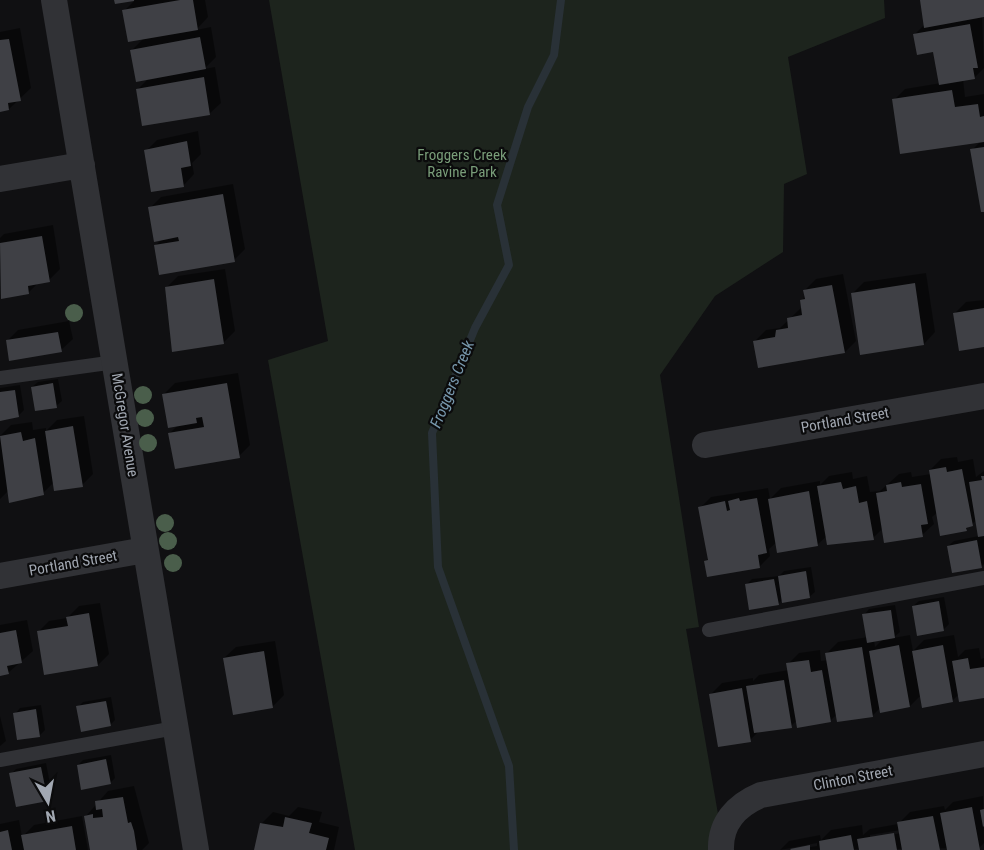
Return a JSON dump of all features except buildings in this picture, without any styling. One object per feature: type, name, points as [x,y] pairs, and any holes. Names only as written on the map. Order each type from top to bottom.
[{"type":"street","name":"McGregor Avenue","points":[[54,0],[196,850]]},
{"type":"street","points":[[0,178],[82,165]]},
{"type":"street","name":"Portland Street","points":[[705,445],[984,396]]},
{"type":"street","name":"Portland Street","points":[[0,576],[145,550]]},
{"type":"street","name":"Clinton Street","points":[[721,850],[721,842],[729,818],[738,807],[761,795],[984,754]]},
{"type":"lane","points":[[0,378],[114,362]]},
{"type":"lane","points":[[709,630],[984,578]]},
{"type":"lane","points":[[0,760],[176,728]]},
{"type":"green space","name":"Froggers Creek Ravine Park","points":[[269,0],[884,0],[885,18],[788,57],[807,174],[784,184],[783,252],[715,296],[660,375],[699,627],[686,629],[718,814],[709,850],[355,850],[268,360],[328,341]]},
{"type":"waterway","name":"Froggers Creek","points":[[514,850],[509,766],[438,567],[432,433],[475,328],[509,265],[497,205],[528,107],[554,55],[561,0]]}]
